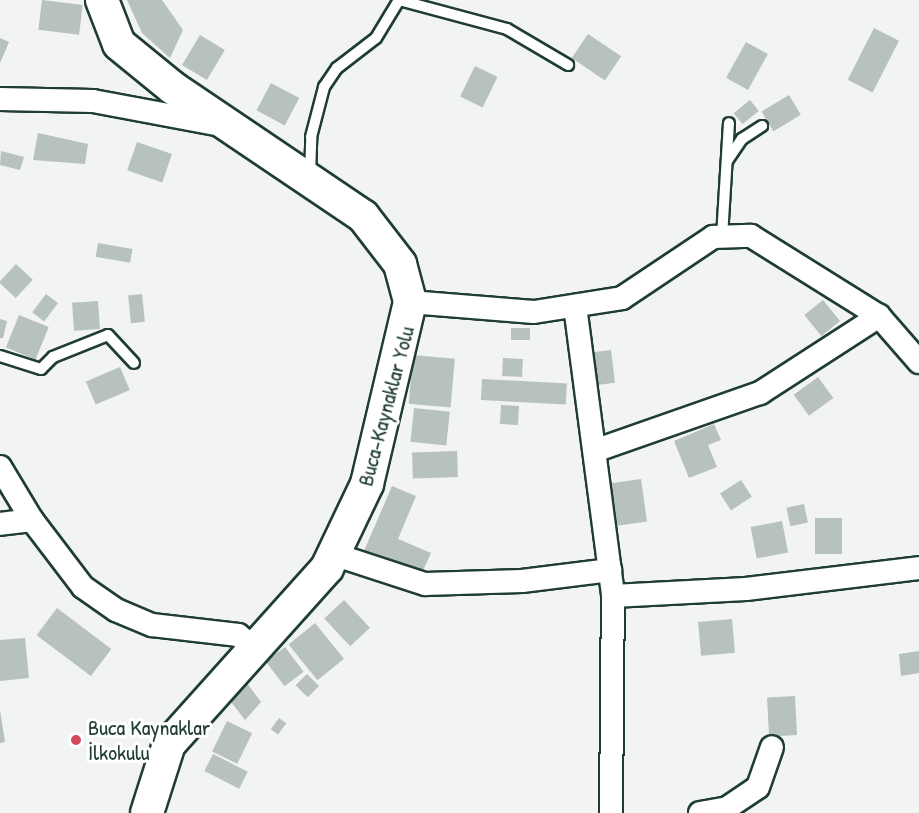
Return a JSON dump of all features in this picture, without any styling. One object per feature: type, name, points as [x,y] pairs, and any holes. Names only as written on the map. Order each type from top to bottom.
[{"type":"street","name":"Buca-Kaynaklar Yolu","points":[[102,0],[119,44],[229,127],[363,216],[400,264],[410,302],[368,484],[333,554],[169,744],[147,813]]},
{"type":"street","points":[[0,99],[93,101],[229,127]]},
{"type":"street","points":[[410,302],[534,312],[622,298],[713,237],[751,236],[879,316],[919,362]]},
{"type":"street","points":[[575,306],[597,450],[613,596],[610,813]]},
{"type":"street","points":[[597,450],[760,393],[879,316]]},
{"type":"street","points":[[0,467],[32,520],[83,587],[116,610],[152,625],[238,635],[254,646]]},
{"type":"street","points":[[0,524],[32,520]]},
{"type":"street","points":[[333,554],[424,584],[522,581],[610,570]]},
{"type":"street","points":[[613,596],[746,589],[919,568]]},
{"type":"street","points":[[700,813],[727,808],[758,787],[772,747]]},
{"type":"lane","points":[[310,181],[311,137],[324,87],[338,68],[376,38],[399,0],[507,29],[568,65]]},
{"type":"lane","points":[[722,237],[729,123]]},
{"type":"lane","points":[[726,161],[742,139],[762,126]]},
{"type":"lane","points":[[0,356],[41,369],[53,357],[108,335],[134,363]]},
{"type":"building","points":[[42,0],[83,5],[79,35],[38,30]]},
{"type":"building","points":[[127,0],[162,0],[183,30],[170,58],[142,33]]},
{"type":"building","points":[[874,28],[899,41],[873,92],[848,80]]},
{"type":"building","points":[[588,34],[621,56],[605,80],[572,58]]},
{"type":"building","points":[[200,35],[225,50],[207,80],[182,65]]},
{"type":"building","points":[[0,38],[9,42],[0,63]]},
{"type":"building","points":[[746,42],[768,54],[748,90],[726,78]]},
{"type":"building","points":[[475,66],[497,77],[483,108],[460,97]]},
{"type":"building","points":[[271,83],[299,98],[285,125],[256,110]]},
{"type":"building","points":[[789,95],[801,115],[773,131],[762,111]]},
{"type":"building","points":[[750,100],[759,111],[742,124],[734,113]]},
{"type":"building","points":[[38,133],[88,144],[85,164],[33,160]]},
{"type":"building","points":[[137,142],[172,154],[162,182],[127,170]]},
{"type":"building","points":[[1,151],[24,157],[20,170],[0,165]]},
{"type":"building","points":[[98,243],[132,249],[130,263],[96,257]]},
{"type":"building","points":[[16,264],[33,280],[16,298],[0,281]]},
{"type":"building","points":[[46,294],[58,303],[44,321],[32,312]]},
{"type":"building","points":[[142,294],[145,322],[131,323],[128,295]]},
{"type":"building","points":[[823,300],[840,321],[821,336],[804,315]]},
{"type":"building","points":[[98,301],[100,329],[74,331],[72,303]]},
{"type":"building","points":[[19,315],[49,327],[36,359],[6,347]]},
{"type":"building","points":[[0,319],[7,321],[3,338],[0,338]]},
{"type":"building","points":[[511,328],[530,328],[530,340],[511,340]]},
{"type":"building","points":[[611,350],[615,383],[593,385],[589,353]]},
{"type":"building","points":[[413,355],[455,359],[451,407],[409,404]]},
{"type":"building","points":[[503,358],[523,359],[522,377],[502,376]]},
{"type":"building","points":[[120,367],[130,390],[96,404],[86,381]]},
{"type":"building","points":[[818,377],[833,398],[809,416],[794,395]]},
{"type":"building","points":[[482,379],[567,383],[566,404],[481,400]]},
{"type":"building","points":[[501,405],[519,406],[518,425],[500,424]]},
{"type":"building","points":[[414,408],[450,412],[446,446],[410,442]]},
{"type":"building","points":[[714,424],[721,440],[708,445],[717,467],[689,478],[674,441]]},
{"type":"building","points":[[457,451],[458,477],[413,479],[412,453]]},
{"type":"building","points":[[641,479],[647,522],[617,526],[611,483]]},
{"type":"building","points":[[741,480],[752,497],[731,510],[720,494]]},
{"type":"building","points":[[392,486],[416,496],[398,539],[431,553],[421,575],[364,551]]},
{"type":"building","points":[[804,504],[808,523],[790,526],[786,508]]},
{"type":"building","points":[[815,518],[842,518],[842,554],[815,554]]},
{"type":"building","points":[[782,521],[788,552],[757,559],[751,527]]},
{"type":"building","points":[[344,600],[370,628],[350,646],[324,618]]},
{"type":"building","points":[[57,608],[111,649],[91,676],[37,635]]},
{"type":"building","points":[[732,619],[735,653],[701,656],[698,622]]},
{"type":"building","points":[[315,623],[344,659],[318,680],[289,644]]},
{"type":"building","points":[[25,638],[29,678],[0,681],[0,640]]},
{"type":"building","points":[[285,647],[304,672],[284,686],[266,661]]},
{"type":"building","points":[[919,651],[919,673],[901,676],[899,654]]},
{"type":"building","points":[[307,674],[319,686],[308,697],[296,685]]},
{"type":"building","points":[[247,683],[261,702],[245,720],[228,698]]},
{"type":"building","points":[[795,696],[797,735],[769,736],[767,697]]},
{"type":"building","points":[[0,710],[5,742],[0,743]]},
{"type":"building","points":[[279,718],[286,723],[278,735],[271,729]]},
{"type":"building","points":[[227,721],[252,733],[237,764],[212,752]]},
{"type":"building","points":[[213,754],[248,772],[239,789],[204,771]]},
{"type":"place","name":"Buca Kaynaklar İlkokulu","points":[[76,740]]}]
